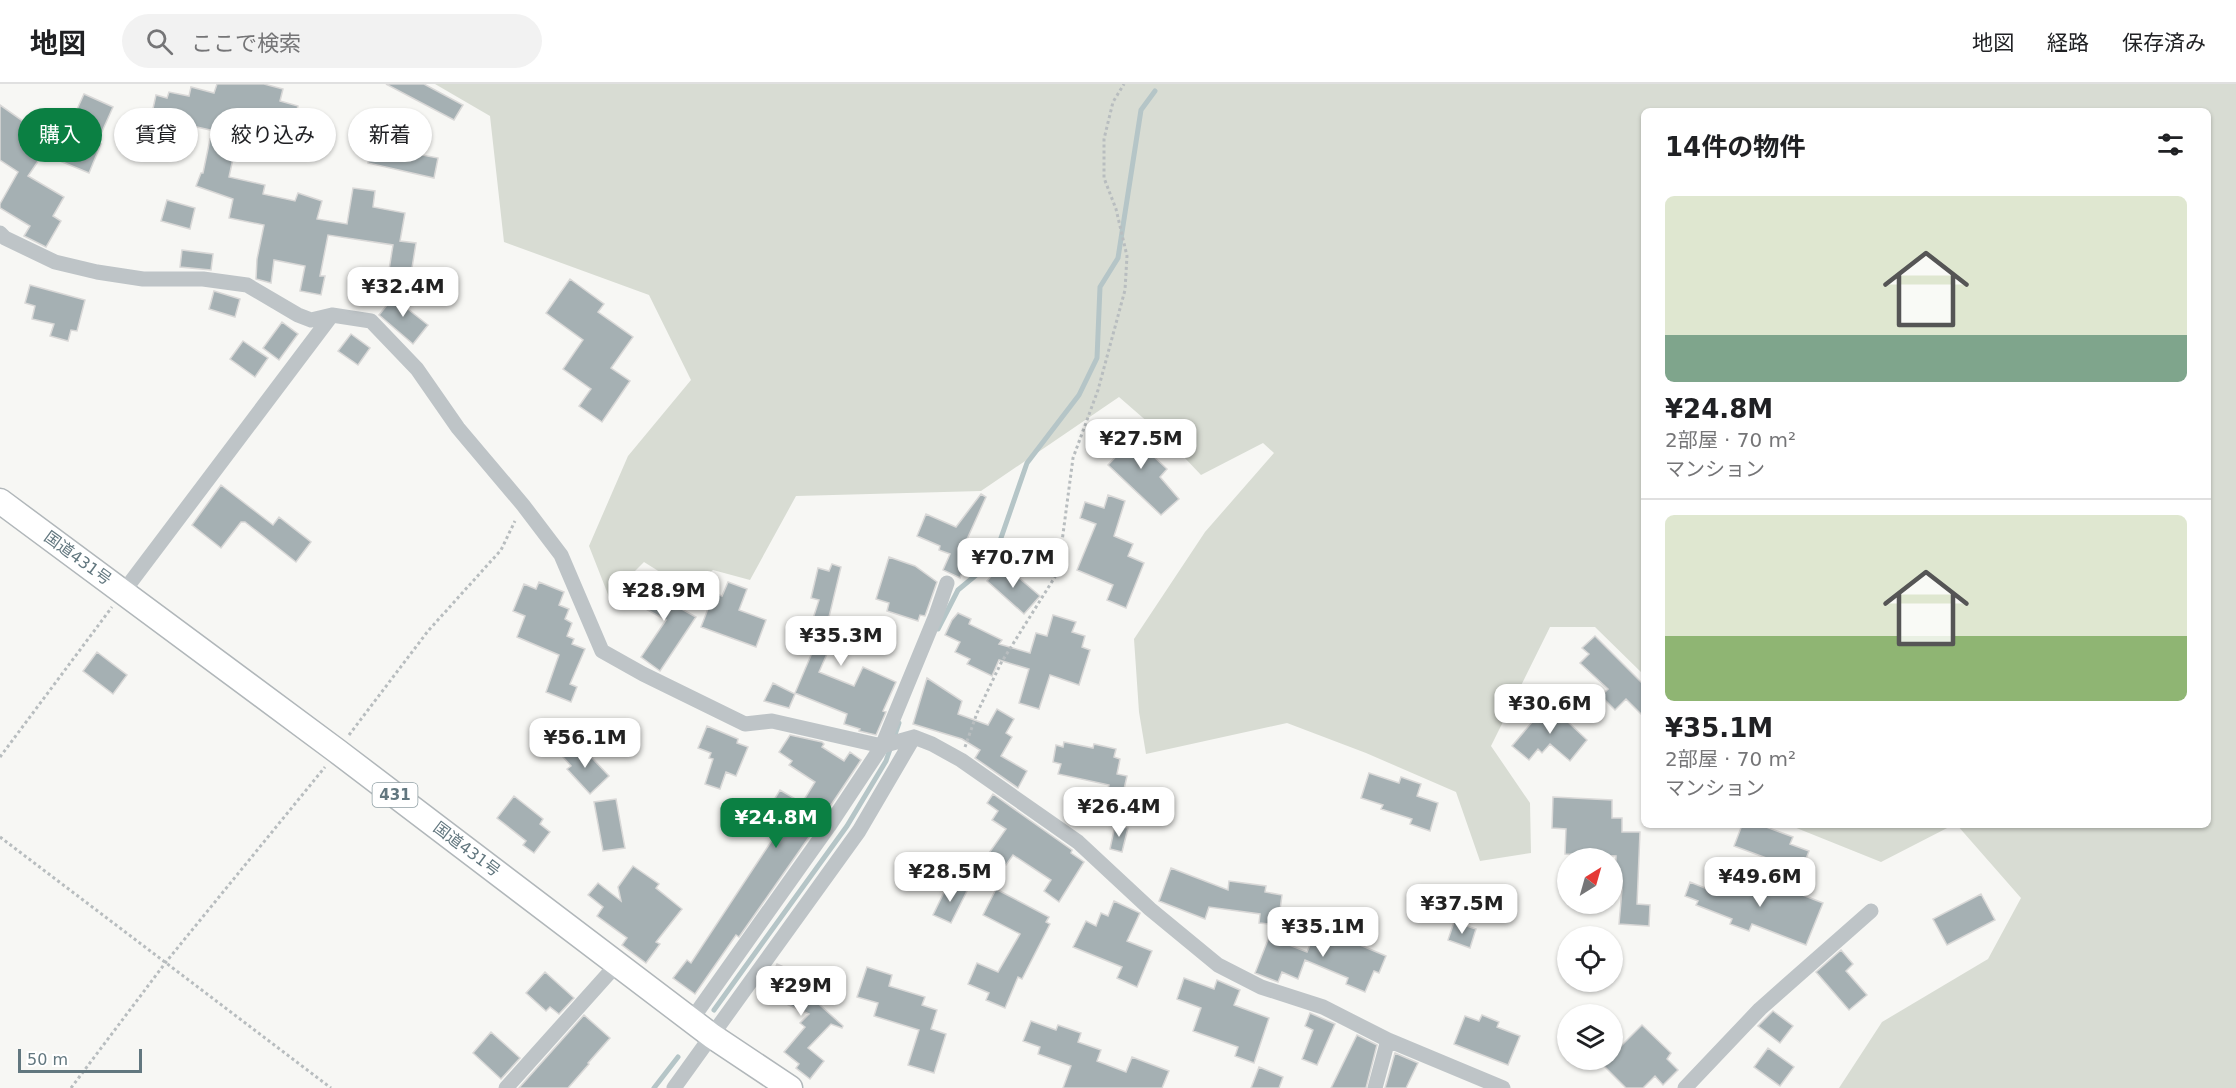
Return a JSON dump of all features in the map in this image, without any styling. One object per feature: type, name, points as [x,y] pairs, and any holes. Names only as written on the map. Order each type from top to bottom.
[{"type":"highway","name":"国道431号","points":[[0,501],[337,751],[712,1036],[790,1088]]},
{"type":"street","points":[[2,240],[55,262],[97,272],[143,279],[203,279],[247,285],[298,315],[311,320],[332,315],[371,321],[417,369],[458,428],[523,505],[561,555],[602,651],[745,724],[772,721],[882,746],[914,737],[961,760],[1078,842],[1150,909],[1218,965],[1261,987],[1323,1007],[1388,1040],[1503,1088]]},
{"type":"street","points":[[124,591],[332,315]]},
{"type":"street","points":[[692,1019],[830,826],[882,746],[936,615],[947,582]]},
{"type":"street","points":[[674,1088],[859,831],[914,737]]},
{"type":"street","points":[[1685,1088],[1760,1009],[1871,911]]},
{"type":"street","points":[[507,1088],[618,963]]},
{"type":"street","points":[[1375,1088],[1388,1040]]},
{"type":"path","points":[[961,760],[977,713],[1001,663],[1058,572],[1073,458],[1098,390],[1125,290],[1127,256],[1116,209],[1104,177],[1104,138],[1113,102],[1124,84]]},
{"type":"path","points":[[71,1088],[166,962],[337,751],[428,631],[501,550],[523,505]]},
{"type":"path","points":[[0,757],[124,591]]},
{"type":"path","points":[[0,837],[331,1088]]},
{"type":"shaded area","points":[[435,84],[2236,84],[2236,1088],[1839,1088],[1882,1022],[1988,959],[2021,898],[1960,828],[2211,828],[2211,108],[1641,108],[1641,672],[1595,627],[1550,627],[1491,746],[1530,803],[1531,853],[1480,861],[1456,792],[1366,753],[1287,723],[1146,754],[1139,712],[1134,639],[1205,532],[1274,453],[1263,443],[1201,475],[1165,437],[1119,397],[981,491],[796,496],[750,580],[713,570],[687,589],[644,562],[609,597],[589,546],[628,456],[691,380],[649,295],[504,242],[490,116]]},
{"type":"shaded area","points":[[1796,828],[1947,828],[1881,862]]},
{"type":"building","points":[[217,84],[264,84],[283,89],[280,101],[298,106],[298,108],[210,108],[210,130],[198,127],[198,108],[153,108],[156,95],[167,98],[169,92],[189,96],[191,87],[214,93]]},
{"type":"building","points":[[386,84],[424,84],[463,105],[454,120]]},
{"type":"building","points":[[84,94],[113,107],[102,132],[102,108],[78,108]]},
{"type":"building","points":[[0,105],[18,118],[18,162],[38,162],[28,176],[64,197],[53,216],[61,221],[46,247],[24,236],[30,226],[0,208],[18,172],[0,160]]},
{"type":"building","points":[[210,139],[210,162],[232,162],[229,177],[265,185],[263,194],[295,201],[298,193],[322,201],[317,219],[347,224],[353,188],[375,191],[373,207],[405,213],[400,241],[416,243],[411,274],[389,270],[393,245],[328,235],[320,276],[325,276],[321,295],[300,291],[305,266],[274,260],[271,283],[256,279],[257,259],[264,225],[229,218],[233,199],[196,186],[203,173]]},
{"type":"building","points":[[432,157],[438,158],[434,178],[368,163],[432,162]]},
{"type":"building","points":[[62,162],[94,162],[89,173]]},
{"type":"building","points":[[167,200],[195,208],[190,229],[161,221]]},
{"type":"building","points":[[182,250],[213,254],[211,270],[180,267]]},
{"type":"building","points":[[570,279],[604,304],[598,312],[633,337],[611,368],[630,381],[602,422],[579,406],[591,389],[563,369],[583,340],[546,313]]},
{"type":"building","points":[[30,285],[85,300],[77,331],[71,330],[68,341],[50,336],[54,324],[32,319],[35,306],[25,303]]},
{"type":"building","points":[[214,291],[240,299],[235,317],[209,309]]},
{"type":"building","points":[[398,291],[409,300],[404,306],[428,325],[413,344],[379,315]]},
{"type":"building","points":[[282,322],[298,334],[279,360],[263,348]]},
{"type":"building","points":[[351,334],[370,348],[358,365],[338,351]]},
{"type":"building","points":[[243,341],[268,358],[255,377],[230,359]]},
{"type":"building","points":[[1117,422],[1167,469],[1160,477],[1179,499],[1161,515],[1108,465],[1121,451],[1105,436]]},
{"type":"building","points":[[221,485],[273,525],[279,517],[311,542],[296,562],[245,522],[241,522],[221,548],[192,525]]},
{"type":"building","points":[[981,494],[986,497],[959,557],[967,560],[960,578],[943,570],[950,554],[939,550],[940,546],[917,536],[926,514],[956,527]]},
{"type":"building","points":[[1108,495],[1125,501],[1114,536],[1133,544],[1128,556],[1144,563],[1126,608],[1107,600],[1113,585],[1077,570],[1096,524],[1080,518],[1085,502],[1104,508]]},
{"type":"building","points":[[889,557],[915,566],[937,582],[925,616],[920,615],[918,621],[887,611],[889,603],[876,599]]},
{"type":"building","points":[[1002,563],[1040,596],[1024,614],[987,581]]},
{"type":"building","points":[[832,564],[841,567],[829,617],[847,624],[839,648],[831,645],[819,672],[854,686],[863,667],[896,682],[883,711],[886,712],[876,735],[844,724],[847,714],[795,693],[817,641],[807,637],[819,600],[811,598],[818,568],[829,571]]},
{"type":"building","points":[[647,579],[683,598],[678,607],[696,617],[660,671],[641,657],[666,620],[633,602]]},
{"type":"building","points":[[539,582],[564,592],[559,605],[569,609],[565,619],[572,623],[567,636],[574,639],[572,644],[585,649],[570,684],[577,687],[571,702],[546,692],[559,655],[517,637],[525,616],[513,611],[524,584],[536,589]]},
{"type":"building","points":[[728,582],[747,589],[739,610],[766,620],[756,647],[701,627],[714,593],[722,596]]},
{"type":"building","points":[[958,613],[971,619],[969,624],[1002,640],[999,644],[1030,653],[1036,633],[1047,636],[1053,615],[1076,622],[1072,632],[1085,636],[1082,647],[1090,650],[1079,685],[1050,675],[1039,709],[1019,703],[1029,669],[999,660],[992,676],[967,664],[970,659],[955,652],[960,642],[945,635]]},
{"type":"building","points":[[1595,636],[1641,682],[1641,714],[1626,699],[1615,710],[1601,696],[1608,689],[1580,663],[1589,654],[1582,648]]},
{"type":"building","points":[[97,652],[127,675],[113,694],[83,671]]},
{"type":"building","points":[[927,678],[962,701],[958,714],[988,725],[997,709],[1014,719],[1006,733],[1012,737],[1001,756],[1027,771],[1018,788],[975,758],[980,750],[962,739],[913,724]]},
{"type":"building","points":[[773,683],[795,694],[789,708],[764,701]]},
{"type":"building","points":[[1548,703],[1587,740],[1570,761],[1550,744],[1542,753],[1538,749],[1529,760],[1512,746]]},
{"type":"building","points":[[707,726],[738,739],[737,743],[748,747],[736,776],[726,772],[720,789],[705,784],[713,759],[709,758],[711,753],[698,748]]},
{"type":"building","points":[[790,735],[822,742],[824,744],[822,747],[844,761],[850,752],[861,760],[739,937],[736,935],[695,994],[673,978],[687,960],[691,963],[786,819],[769,808],[780,790],[802,803],[815,782],[789,765],[792,761],[779,752]]},
{"type":"building","points":[[1064,742],[1093,748],[1094,744],[1116,749],[1114,757],[1120,759],[1117,774],[1127,776],[1122,798],[1106,794],[1109,785],[1058,774],[1061,764],[1053,762],[1056,745],[1063,747]]},
{"type":"building","points":[[578,743],[609,776],[590,794],[567,769],[571,766],[563,757]]},
{"type":"building","points":[[1369,773],[1399,783],[1401,777],[1421,784],[1417,796],[1438,803],[1430,831],[1410,824],[1412,819],[1381,809],[1383,805],[1361,798]]},
{"type":"building","points":[[993,794],[1072,850],[1071,853],[1084,862],[1059,902],[1044,891],[1051,880],[1013,855],[1006,865],[989,853],[1006,829],[992,820],[998,811],[987,803]]},
{"type":"building","points":[[514,796],[543,819],[540,824],[550,832],[534,853],[523,845],[526,841],[497,818]]},
{"type":"building","points":[[1553,797],[1612,800],[1612,818],[1622,818],[1622,832],[1640,832],[1637,904],[1650,905],[1649,926],[1619,924],[1620,914],[1623,914],[1623,848],[1565,848],[1566,829],[1552,828]]},
{"type":"building","points":[[616,799],[625,848],[603,851],[594,802]]},
{"type":"building","points":[[1115,825],[1128,828],[1122,852],[1110,849]]},
{"type":"building","points":[[1741,828],[1769,828],[1793,837],[1790,844],[1809,851],[1803,867],[1787,861],[1785,865],[1734,846]]},
{"type":"building","points":[[633,866],[659,884],[656,888],[682,909],[656,942],[660,944],[646,963],[622,945],[627,938],[597,916],[603,907],[588,895],[598,883],[621,901],[618,887]]},
{"type":"building","points":[[1171,868],[1228,890],[1229,881],[1266,886],[1265,892],[1282,895],[1278,925],[1259,923],[1260,914],[1209,907],[1205,919],[1159,901]]},
{"type":"building","points":[[1710,876],[1738,887],[1741,882],[1773,895],[1777,885],[1823,903],[1806,945],[1752,924],[1749,931],[1730,924],[1732,919],[1696,905],[1698,901],[1685,896],[1690,882],[1705,888]]},
{"type":"building","points":[[949,882],[967,891],[951,923],[933,915]]},
{"type":"building","points":[[996,889],[1049,917],[1046,922],[1050,924],[1022,979],[1018,977],[1005,1008],[986,1000],[989,993],[968,984],[977,963],[998,972],[1020,934],[983,915]]},
{"type":"building","points":[[1981,894],[1995,920],[1947,945],[1933,919]]},
{"type":"building","points":[[1114,901],[1140,913],[1127,941],[1152,951],[1137,987],[1117,978],[1122,967],[1073,947],[1086,921],[1096,926],[1101,913],[1108,916]]},
{"type":"building","points":[[1454,922],[1476,929],[1470,948],[1448,940]]},
{"type":"building","points":[[1319,923],[1348,935],[1346,939],[1386,956],[1379,973],[1374,971],[1365,992],[1346,984],[1348,978],[1305,960],[1298,979],[1282,972],[1278,982],[1255,973],[1269,937],[1307,952]]},
{"type":"building","points":[[1841,950],[1853,964],[1846,971],[1867,995],[1849,1010],[1816,972]]},
{"type":"building","points":[[777,964],[808,978],[805,984],[812,988],[809,995],[843,1026],[842,1028],[831,1024],[808,1048],[824,1061],[810,1079],[796,1068],[799,1064],[784,1052],[805,1027],[800,1023],[809,1014],[764,994]]},
{"type":"building","points":[[867,967],[892,975],[889,986],[925,997],[922,1005],[937,1010],[931,1029],[946,1034],[934,1073],[908,1065],[919,1030],[874,1016],[878,1003],[857,997]]},
{"type":"building","points":[[545,972],[574,998],[559,1014],[550,1007],[546,1011],[526,993]]},
{"type":"building","points":[[1184,978],[1214,989],[1217,980],[1240,990],[1234,1005],[1269,1018],[1254,1063],[1235,1056],[1238,1047],[1193,1031],[1201,1008],[1177,999]]},
{"type":"building","points":[[1773,1011],[1793,1026],[1780,1043],[1758,1026]]},
{"type":"building","points":[[1310,1013],[1335,1024],[1317,1065],[1302,1059],[1313,1030],[1305,1026]]},
{"type":"building","points":[[584,1015],[610,1038],[568,1088],[519,1088]]},
{"type":"building","points":[[1482,1015],[1499,1022],[1497,1027],[1520,1036],[1508,1065],[1454,1044],[1465,1016],[1479,1021]]},
{"type":"building","points":[[1031,1021],[1056,1030],[1058,1025],[1081,1033],[1078,1042],[1101,1050],[1097,1061],[1126,1072],[1132,1057],[1169,1071],[1162,1088],[1063,1088],[1071,1066],[1038,1054],[1040,1047],[1023,1041]]},
{"type":"building","points":[[1642,1025],[1671,1053],[1667,1059],[1678,1070],[1663,1085],[1655,1076],[1643,1088],[1626,1088],[1608,1070],[1623,1070],[1623,1044]]},
{"type":"building","points":[[491,1032],[520,1058],[501,1079],[473,1053]]},
{"type":"building","points":[[1357,1035],[1377,1045],[1366,1088],[1331,1088]]},
{"type":"building","points":[[1768,1048],[1794,1067],[1780,1086],[1754,1067]]},
{"type":"building","points":[[1395,1053],[1418,1063],[1406,1088],[1385,1088]]},
{"type":"building","points":[[1259,1067],[1283,1077],[1279,1088],[1251,1088]]},
{"type":"waterway","points":[[938,629],[958,590],[993,561],[1027,463],[1079,395],[1097,358],[1100,287],[1118,258],[1141,110],[1155,91]]},
{"type":"waterway","points":[[714,1010],[847,826],[886,761],[899,723]]},
{"type":"waterway","points":[[654,1088],[678,1057]]}]
